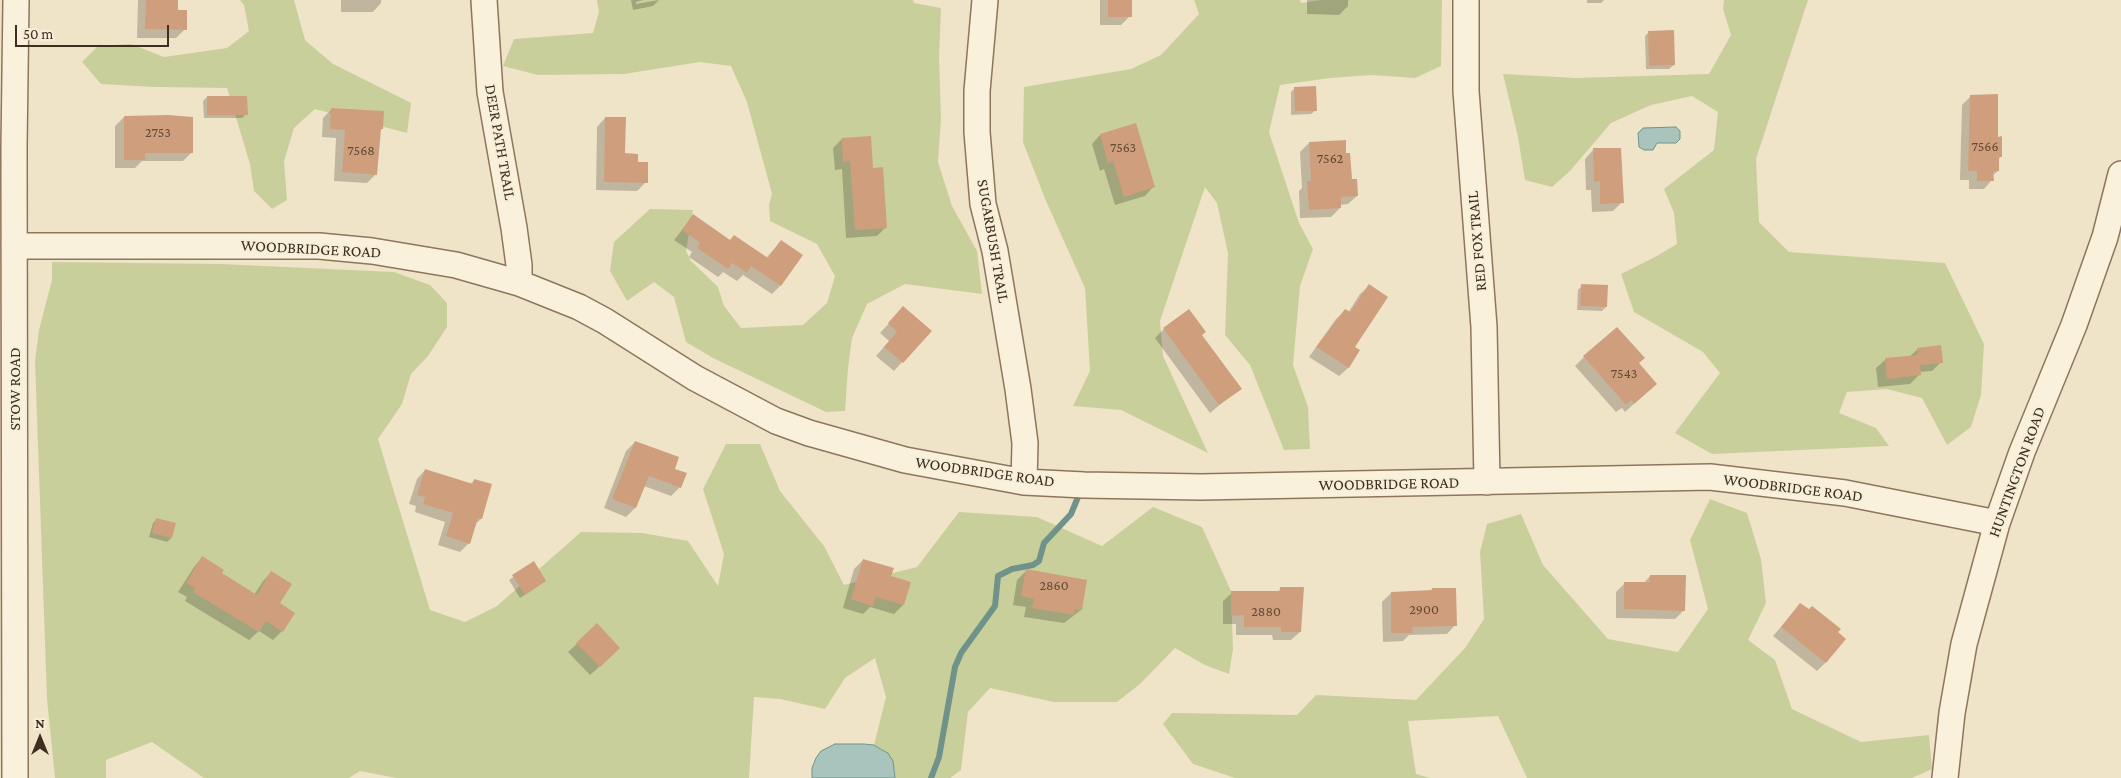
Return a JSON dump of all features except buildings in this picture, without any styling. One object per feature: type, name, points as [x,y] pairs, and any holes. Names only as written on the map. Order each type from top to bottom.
[{"type":"street","name":"STOW ROAD","points":[[15,778],[14,246],[16,0]]},
{"type":"street","name":"DEER PATH TRAIL","points":[[484,0],[490,92],[514,228],[519,265],[519,283]]},
{"type":"street","name":"SUGARBUSH TRAIL","points":[[984,0],[976,132],[983,204],[995,251],[1018,388],[1025,443],[1024,482]]},
{"type":"street","name":"RED FOX TRAIL","points":[[1466,0],[1466,91],[1484,326],[1487,482]]},
{"type":"street","name":"HUNTINGTON ROAD","points":[[1945,778],[1951,718],[1964,644],[1997,523],[2022,452],[2074,325],[2105,237],[2121,174]]},
{"type":"street","name":"WOODBRIDGE ROAD","points":[[14,246],[319,246],[426,259],[488,273],[579,307],[605,321],[695,378],[776,421],[816,435],[905,460],[1024,482],[1201,487],[1710,477],[1845,493],[1997,523]]},
{"type":"green space","points":[[240,0],[294,0],[305,40],[333,64],[411,103],[407,133],[315,109],[294,128],[284,161],[287,200],[272,209],[254,191],[250,164],[227,88],[101,84],[82,62],[98,46],[131,44],[164,57],[227,48],[249,31],[244,5]]},
{"type":"green space","points":[[597,0],[913,0],[914,3],[941,8],[939,57],[941,119],[938,162],[952,206],[977,251],[982,294],[905,284],[867,304],[852,338],[845,411],[826,412],[713,358],[686,342],[674,297],[654,282],[627,301],[610,271],[614,242],[650,209],[693,210],[686,251],[691,261],[718,287],[724,306],[741,328],[803,325],[827,303],[835,276],[817,244],[770,221],[769,205],[772,194],[747,102],[731,66],[700,62],[624,74],[538,75],[503,66],[514,39],[593,33],[599,12]]},
{"type":"green space","points":[[1194,0],[1300,0],[1301,3],[1321,0],[1442,0],[1441,66],[1415,78],[1371,75],[1280,85],[1269,132],[1299,223],[1313,249],[1300,286],[1293,365],[1308,407],[1310,449],[1284,450],[1250,365],[1225,335],[1228,253],[1217,203],[1205,187],[1160,321],[1163,356],[1208,453],[1121,410],[1073,406],[1090,371],[1085,288],[1046,201],[1023,142],[1024,87],[1131,69],[1161,55],[1199,14]]},
{"type":"green space","points":[[1724,0],[1808,0],[1756,159],[1759,222],[1789,252],[1945,263],[1984,344],[1981,395],[1971,427],[1947,445],[1922,398],[1887,389],[1847,392],[1839,413],[1876,428],[1889,446],[1712,454],[1675,433],[1720,373],[1703,352],[1634,312],[1621,274],[1677,244],[1674,213],[1664,189],[1714,150],[1718,112],[1692,96],[1651,105],[1611,123],[1570,171],[1552,187],[1525,180],[1518,137],[1503,74],[1575,78],[1709,74],[1731,35],[1723,9]]},
{"type":"green space","points":[[52,262],[221,264],[394,272],[430,285],[447,303],[447,327],[428,356],[411,374],[402,404],[378,439],[430,610],[465,622],[497,606],[581,532],[642,533],[688,541],[718,586],[724,554],[703,489],[726,444],[760,444],[780,491],[824,546],[844,585],[917,567],[959,512],[1037,517],[1102,546],[1153,507],[1202,527],[1231,591],[1233,649],[1229,674],[1205,665],[1175,648],[1140,684],[1117,702],[1054,702],[990,688],[968,712],[961,770],[950,778],[895,778],[893,761],[888,753],[874,745],[886,697],[875,658],[845,678],[825,709],[780,699],[754,697],[749,778],[396,778],[360,771],[349,778],[204,778],[152,742],[106,760],[106,778],[55,778],[47,699],[35,361],[39,330],[52,280]]},
{"type":"green space","points":[[1710,499],[1747,513],[1761,559],[1766,603],[1748,640],[1775,660],[1792,709],[1861,742],[1929,735],[1932,769],[1912,778],[1527,778],[1498,716],[1408,721],[1416,774],[1430,778],[1235,778],[1193,764],[1163,724],[1172,713],[1297,715],[1316,695],[1416,700],[1465,648],[1484,619],[1480,552],[1487,524],[1521,514],[1543,565],[1608,639],[1678,652],[1708,609],[1690,540]]},
{"type":"water","points":[[1676,127],[1680,131],[1680,139],[1676,143],[1657,143],[1653,150],[1644,150],[1639,147],[1638,133],[1643,128]]},
{"type":"water","points":[[835,744],[874,745],[888,753],[893,761],[895,778],[812,778],[812,768],[816,758],[821,751]]},
{"type":"waterway","points":[[931,778],[939,757],[955,667],[961,653],[995,606],[998,576],[1012,569],[1033,565],[1039,561],[1044,543],[1071,514],[1078,497]]}]
